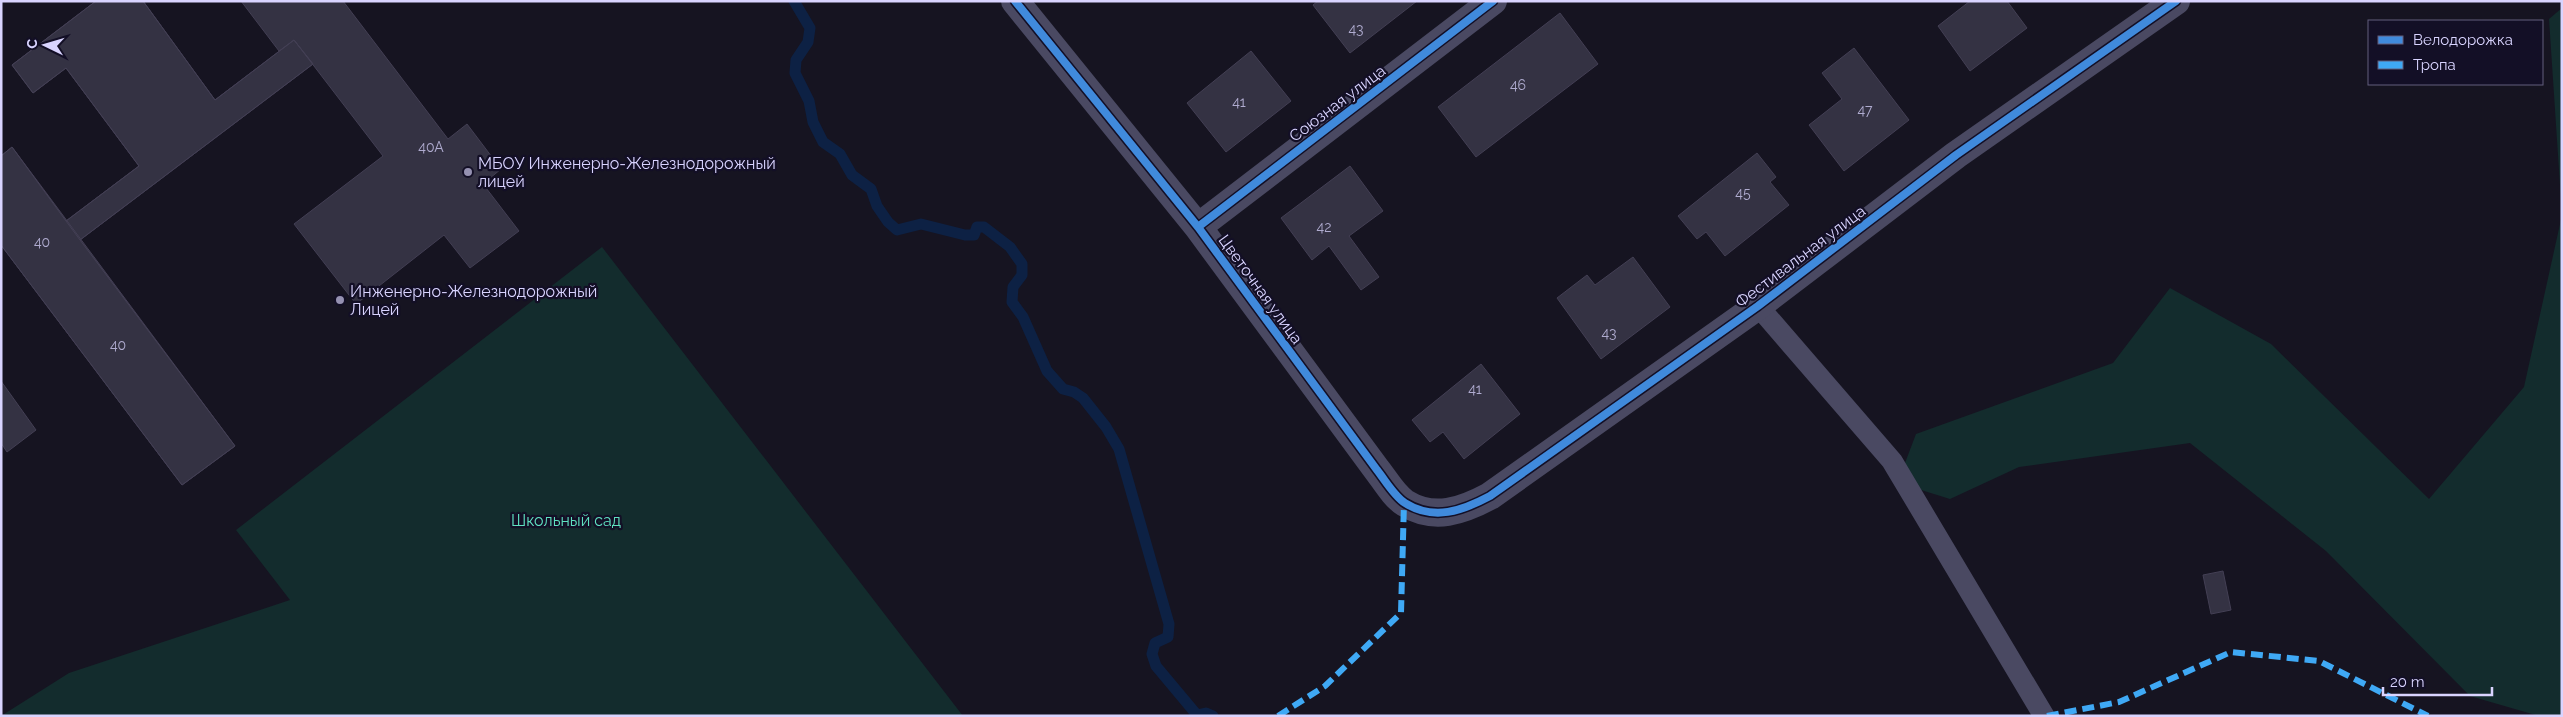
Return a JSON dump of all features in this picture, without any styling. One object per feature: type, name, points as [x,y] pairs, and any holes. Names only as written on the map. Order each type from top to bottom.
[{"type":"street","name":"Цветочная улица","points":[[1015,1],[1198,228],[1377,470],[1404,502],[1432,514]]},
{"type":"street","name":"Союзная улица","points":[[1198,228],[1493,1]]},
{"type":"street","name":"Фестивальная улица","points":[[1432,514],[1455,512],[1490,496],[1758,306],[1956,155],[2176,1]]},
{"type":"lane","points":[[1758,306],[1892,461],[2044,716]]},
{"type":"green space","points":[[2562,8],[2562,215],[2549,19]]},
{"type":"green space","points":[[2562,215],[2562,716],[2539,716],[2470,696],[2326,551],[2190,443],[2019,467],[1950,499],[1918,489],[1905,463],[1916,434],[2113,363],[2170,288],[2271,344],[2429,499],[2524,387]]},
{"type":"green space","name":"Школьный сад","points":[[602,247],[963,716],[1,716],[69,673],[290,600],[236,530]]},
{"type":"building","points":[[96,1],[143,1],[215,100],[294,40],[313,64],[80,240],[235,446],[182,485],[1,245],[1,156],[12,147],[66,221],[139,166],[66,68],[33,93],[12,65]]},
{"type":"building","points":[[96,1],[143,1],[215,100],[294,40],[313,64],[80,240],[66,221],[139,166],[66,68],[33,93],[12,65]]},
{"type":"building","name":"Инженерно-Железнодорожный Лицей","points":[[241,1],[343,1],[448,139],[467,124],[501,169],[483,184],[519,231],[470,268],[444,235],[356,304],[294,224],[383,156],[294,40],[279,51]]},
{"type":"building","points":[[1318,1],[1417,1],[1350,53],[1313,5]]},
{"type":"building","points":[[1970,1],[2007,1],[2027,28],[1970,71],[1938,26]]},
{"type":"building","points":[[1560,13],[1598,64],[1476,157],[1438,107]]},
{"type":"building","points":[[1854,48],[1909,120],[1844,171],[1809,125],[1842,99],[1822,73]]},
{"type":"building","points":[[1251,51],[1291,101],[1226,152],[1187,103]]},
{"type":"building","points":[[12,147],[235,446],[182,485],[1,245],[1,156]]},
{"type":"building","points":[[1757,153],[1776,177],[1770,182],[1789,205],[1725,256],[1706,232],[1697,239],[1678,216]]},
{"type":"building","points":[[1350,166],[1383,211],[1349,236],[1379,277],[1361,290],[1329,246],[1312,260],[1281,218]]},
{"type":"building","points":[[1633,257],[1670,307],[1601,359],[1557,298],[1587,275],[1595,285]]},
{"type":"building","points":[[1481,364],[1520,414],[1464,459],[1443,432],[1430,442],[1412,420]]},
{"type":"building","points":[[1,381],[36,430],[7,452],[1,443]]},
{"type":"building","points":[[2223,571],[2231,610],[2211,614],[2203,575]]},
{"type":"waterway","points":[[794,1],[810,28],[808,42],[796,60],[795,73],[809,101],[813,122],[823,142],[840,154],[852,175],[871,189],[877,206],[888,222],[897,230],[921,224],[965,235],[974,235],[977,227],[984,227],[1010,247],[1022,264],[1022,275],[1013,287],[1012,302],[1023,317],[1047,371],[1063,389],[1074,392],[1083,398],[1106,427],[1119,449],[1169,624],[1168,637],[1155,643],[1152,654],[1156,666],[1197,715],[1206,713],[1213,716]]},
{"type":"marked path","points":[[1278,716],[1325,686],[1401,613],[1404,502]]},
{"type":"marked path","points":[[2047,716],[2119,702],[2231,652],[2319,661],[2428,716]]},
{"type":"cycle path","points":[[1015,1],[1198,227],[1393,492],[1405,503],[1427,512],[1437,513],[1458,510],[1490,496],[1758,306],[1956,155],[2176,1]]},
{"type":"cycle path","points":[[1198,227],[1493,1]]},
{"type":"place","name":"МБОУ Инженерно-Железнодорожный лицей","points":[[468,172]]},
{"type":"place","name":"Инженерно-Железнодорожный Лицей","points":[[340,300]]}]
